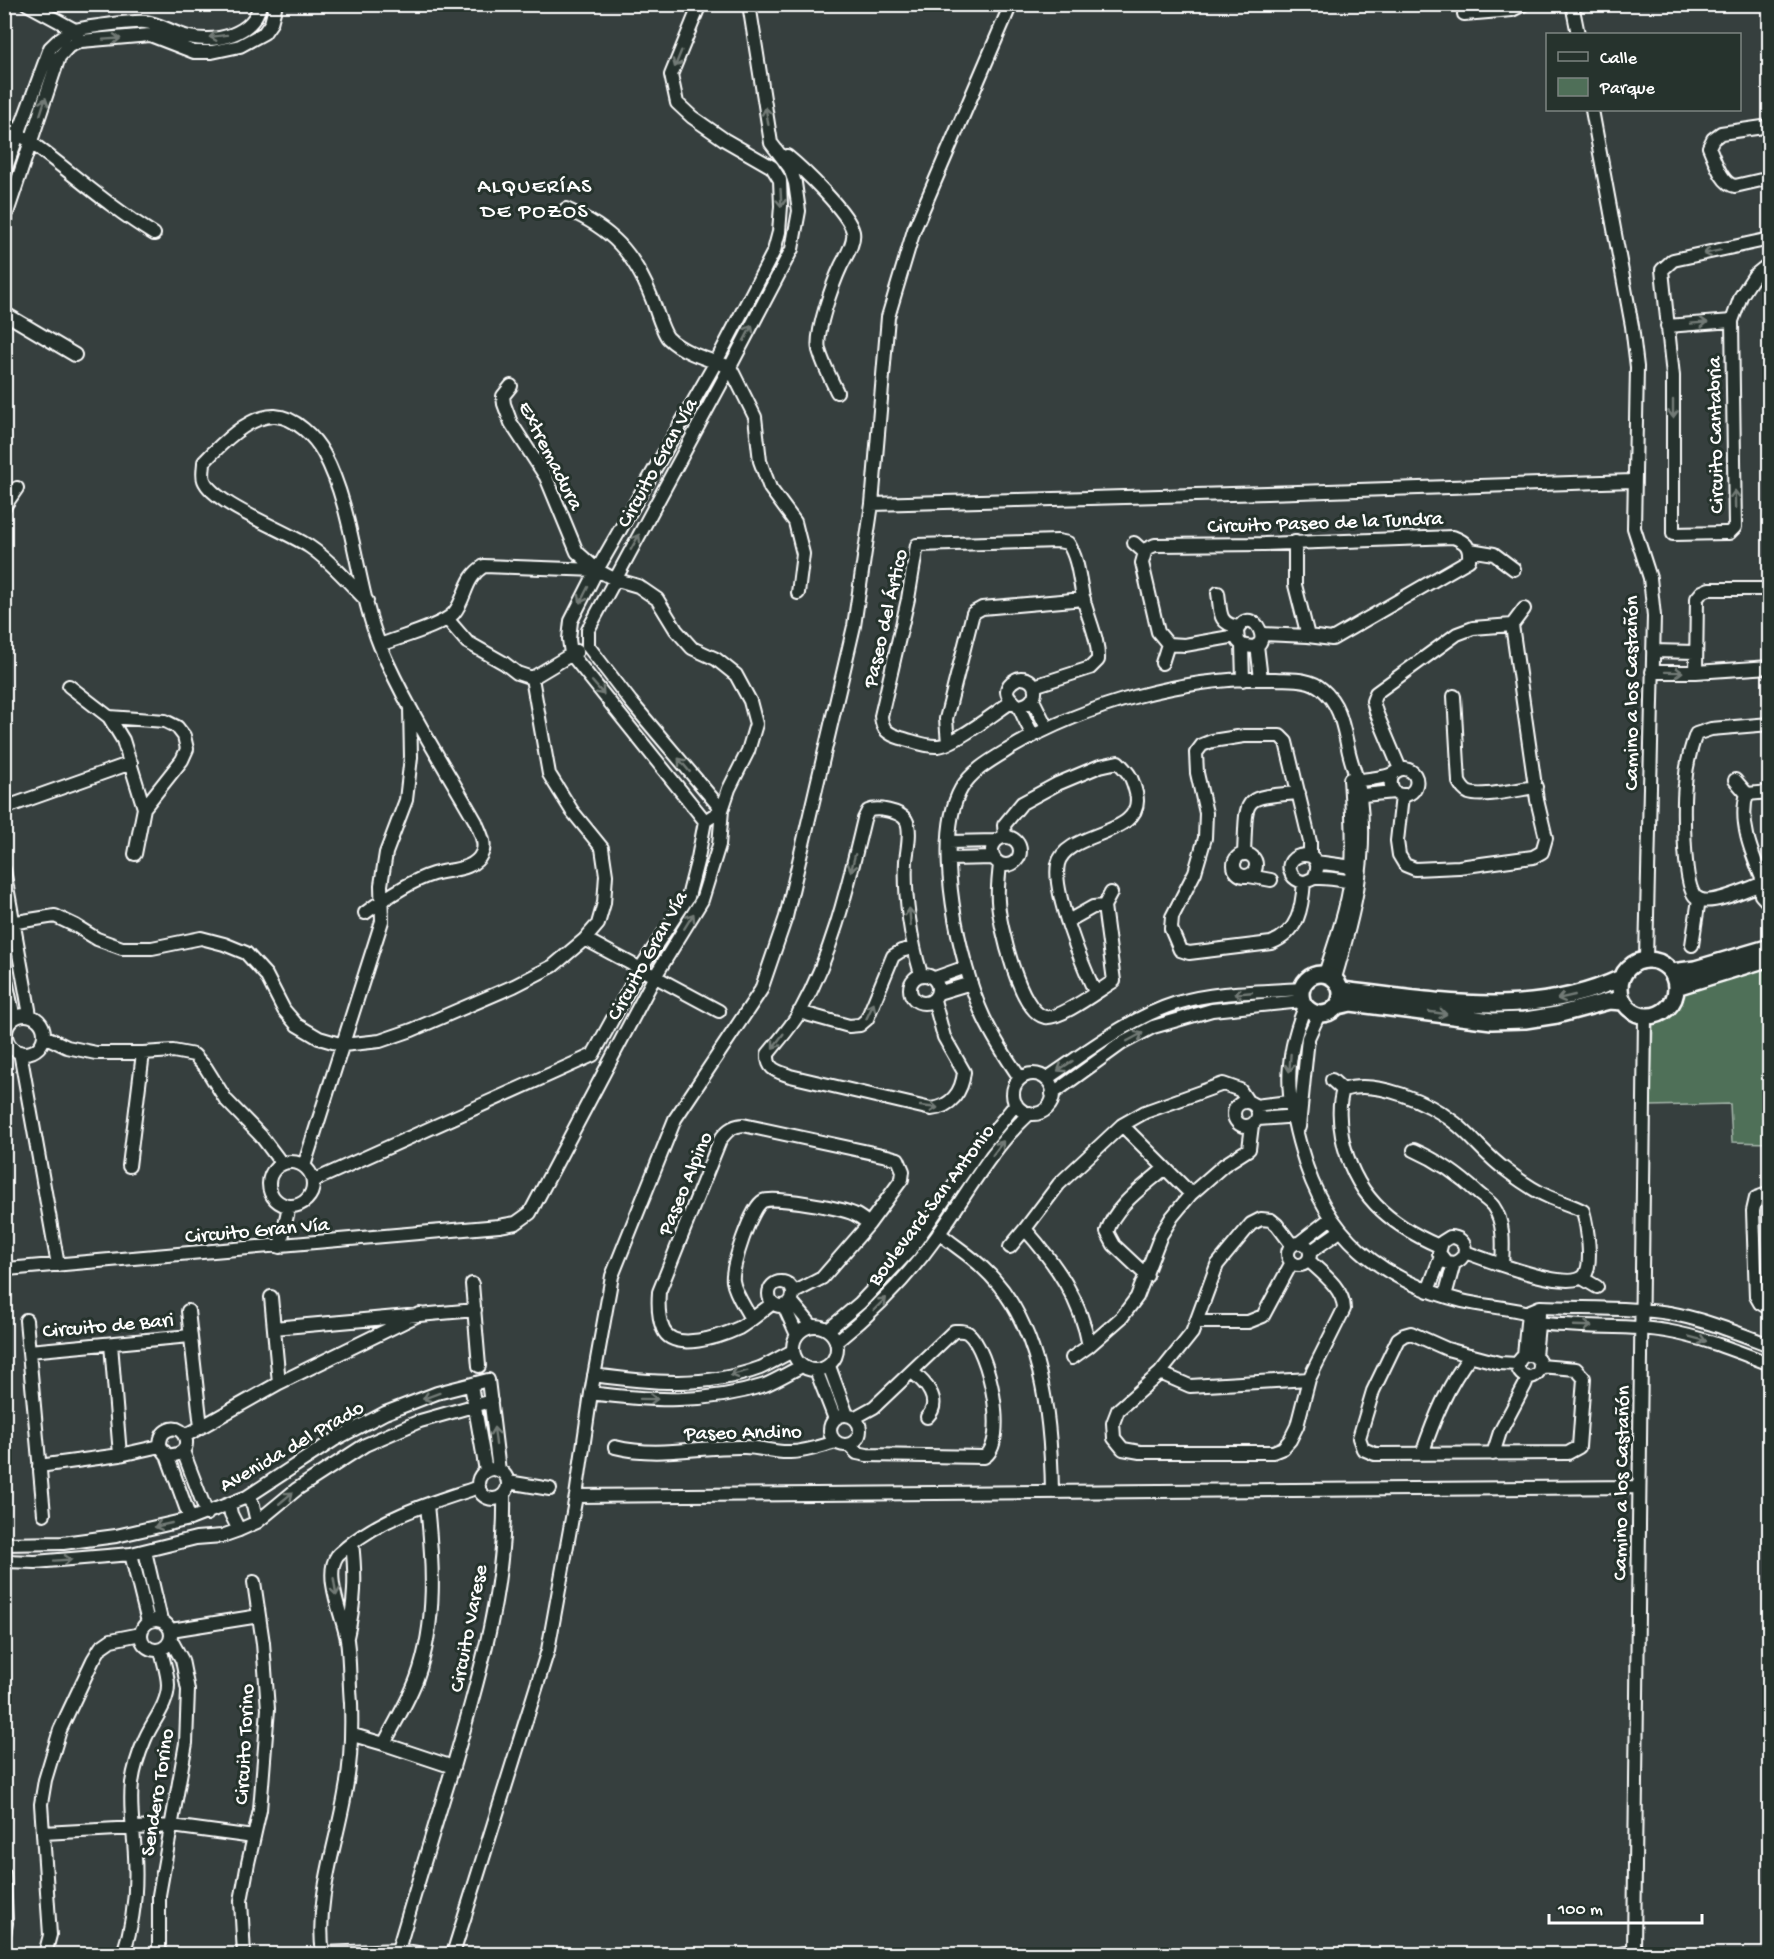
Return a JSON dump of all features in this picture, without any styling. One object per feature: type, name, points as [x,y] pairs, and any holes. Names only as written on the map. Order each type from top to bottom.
[{"type":"street","points":[[27,4],[78,35]]},
{"type":"street","points":[[4,222],[59,57],[78,35],[144,22],[167,27],[189,37],[214,38],[239,33],[252,24],[258,14],[260,4]]},
{"type":"street","points":[[4,173],[50,48],[62,36],[150,35],[194,52],[212,52],[240,46],[264,33],[271,23],[276,4]]},
{"type":"street","points":[[700,4],[671,75],[676,103],[725,140],[772,167],[781,155],[785,154],[836,204],[851,225],[853,233],[848,252],[833,284],[819,339],[819,349],[837,392]]},
{"type":"street","name":"Circuito Gran Vía","points":[[588,645],[588,630],[614,579],[792,249],[799,211],[795,183],[790,168],[771,143],[749,4]]},
{"type":"street","points":[[453,1954],[548,1650],[612,1276],[671,1129],[760,990],[786,917],[854,626],[872,504],[888,317],[914,230],[1011,4]]},
{"type":"street","points":[[1464,14],[1512,10],[1524,4]]},
{"type":"street","points":[[1572,4],[1578,33]]},
{"type":"street","points":[[252,24],[264,33]]},
{"type":"street","name":"Camino a los Castañón","points":[[1592,111],[1634,347],[1636,367],[1634,528],[1650,578],[1654,616],[1646,959]]},
{"type":"street","points":[[4,123],[32,141],[128,219],[154,234]]},
{"type":"street","points":[[1770,126],[1721,133],[1713,139],[1709,147],[1725,180],[1730,185],[1735,186],[1770,178]]},
{"type":"street","name":"Circuito Gran Vía","points":[[572,654],[569,639],[571,621],[597,570],[716,362],[774,251],[779,232],[781,206],[780,180],[772,167]]},
{"type":"street","points":[[566,209],[589,219],[624,247],[645,281],[667,337],[687,351],[730,367],[755,417],[760,461],[770,488],[795,522],[803,554],[798,593]]},
{"type":"street","name":"Circuito Cantabria","points":[[1770,239],[1673,260],[1662,270],[1672,366],[1673,534],[1725,533],[1732,530],[1736,523],[1732,321],[1741,296],[1754,276],[1770,263]]},
{"type":"street","points":[[4,313],[75,355]]},
{"type":"street","points":[[1667,326],[1732,321]]},
{"type":"street","name":"Extremadura","points":[[511,386],[503,396],[511,423],[546,477],[577,552],[597,570]]},
{"type":"street","points":[[365,913],[383,899],[432,874],[461,868],[476,862],[484,851],[483,838],[410,707],[380,645],[338,489],[323,453],[308,433],[293,423],[275,416],[252,422],[222,443],[204,462],[204,480],[214,494],[247,514],[308,545],[331,562],[367,602]]},
{"type":"street","points":[[872,504],[1267,494],[1633,481]]},
{"type":"street","points":[[4,507],[16,488]]},
{"type":"street","name":"Circuito Paseo de la Tundra","points":[[1144,552],[1155,545],[1264,544],[1453,537],[1464,541],[1470,550],[1494,554],[1514,569]]},
{"type":"street","name":"Paseo del Ártico","points":[[948,743],[940,746],[928,745],[889,734],[882,726],[881,716],[908,599],[917,545],[1058,541],[1068,543],[1074,553],[1084,600],[1098,648],[1098,660],[1090,668],[1034,686],[1028,680],[1021,678],[1013,680],[1008,687],[1007,695],[1015,704]]},
{"type":"street","points":[[1295,542],[1295,585],[1308,636]]},
{"type":"street","points":[[1134,543],[1144,552],[1142,563],[1158,632],[1167,644],[1185,645],[1239,636]]},
{"type":"street","points":[[1218,593],[1222,620],[1250,648],[1260,640],[1308,636],[1332,639],[1458,567],[1468,560],[1470,550]]},
{"type":"street","points":[[564,569],[577,552]]},
{"type":"street","points":[[380,645],[448,620],[456,611],[473,573],[484,566],[597,570],[614,579],[638,586],[657,599],[676,630],[692,648],[716,659],[736,675],[750,701],[756,724],[748,751],[729,789],[722,810],[705,821],[572,654]]},
{"type":"street","points":[[1695,672],[1697,598],[1702,592],[1709,589],[1770,589]]},
{"type":"street","points":[[1034,686],[1033,700],[1026,705],[1015,704],[948,743],[946,719],[973,613],[982,608],[1084,600]]},
{"type":"street","points":[[1397,772],[1390,783],[1398,794],[1397,841],[1399,855],[1405,865],[1415,869],[1459,867],[1533,857],[1542,852],[1546,838],[1537,800],[1512,625],[1524,609]]},
{"type":"street","points":[[448,620],[467,642],[517,673],[532,678],[588,645],[631,702],[722,810]]},
{"type":"street","points":[[1243,680],[1239,636],[1244,623],[1250,621],[1261,628],[1261,679]]},
{"type":"street","points":[[1397,772],[1373,701],[1376,693],[1457,634],[1473,628],[1512,625]]},
{"type":"street","points":[[1162,663],[1167,644]]},
{"type":"street","points":[[1653,651],[1695,652]]},
{"type":"street","points":[[1652,672],[1695,672],[1770,667]]},
{"type":"street","points":[[9,923],[55,916],[97,939],[122,948],[152,948],[201,938],[224,944],[246,953],[266,975],[284,1010],[297,1025],[318,1038],[343,1045],[380,1041],[514,987],[553,966],[585,939],[598,924],[604,903],[606,875],[602,848],[572,811],[549,774],[532,678]]},
{"type":"street","points":[[1052,1094],[1052,1088],[1046,1078],[1030,1074],[1020,1078],[984,1018],[971,983],[955,924],[949,859],[954,804],[968,778],[988,761],[1047,728],[1125,700],[1185,686],[1261,679],[1309,681],[1333,700],[1340,714],[1356,796],[1355,911],[1334,981],[1342,999],[1338,1006]]},
{"type":"street","points":[[69,686],[109,717],[123,740],[144,808],[135,854]]},
{"type":"street","points":[[1454,696],[1459,783],[1464,790],[1470,794],[1481,794],[1536,787]]},
{"type":"street","points":[[1033,700],[1047,728]]},
{"type":"street","points":[[620,712],[631,702]]},
{"type":"street","points":[[1015,704],[1033,735]]},
{"type":"street","points":[[304,1166],[382,921],[381,885],[386,853],[406,800],[411,758],[410,707]]},
{"type":"street","points":[[109,717],[165,721],[177,727],[184,736],[187,749],[182,760],[144,808]]},
{"type":"street","points":[[1767,880],[1712,900],[1700,899],[1694,895],[1686,852],[1685,785],[1691,736],[1711,729],[1770,724]]},
{"type":"street","points":[[1244,736],[1280,736],[1286,742],[1313,859],[1317,870],[1309,880],[1302,910],[1292,929],[1280,939],[1271,943],[1189,953],[1180,950],[1171,929],[1172,917],[1195,872],[1205,838],[1206,813],[1197,773],[1196,753],[1202,745],[1212,741],[1244,736]]},
{"type":"street","points":[[1095,992],[1077,952],[1068,921],[1058,884],[1058,864],[1064,852],[1135,814],[1138,802],[1131,774],[1118,762],[1100,766],[1022,802],[1004,825],[1000,839],[992,849],[997,861],[998,901],[1004,933],[1022,991],[1034,1012],[1044,1018],[1056,1017],[1114,981],[1104,906],[1111,893]]},
{"type":"street","points":[[4,808],[131,763]]},
{"type":"street","points":[[1354,780],[1407,769],[1413,773],[1417,785],[1408,795],[1356,796]]},
{"type":"street","points":[[1735,780],[1747,794]]},
{"type":"street","points":[[1747,794],[1770,792]]},
{"type":"street","points":[[1271,880],[1241,876],[1235,871],[1234,863],[1237,856],[1244,853],[1246,809],[1257,797],[1299,794]]},
{"type":"street","points":[[1747,794],[1744,804],[1749,844],[1767,880],[1761,895],[1770,905]]},
{"type":"street","points":[[921,975],[913,948],[906,867],[909,833],[907,821],[902,815],[874,808],[868,810],[864,819],[836,930],[799,1012],[768,1054],[768,1063],[772,1070],[939,1108],[948,1104],[958,1093],[964,1072],[944,1037],[936,997],[938,983],[926,974],[913,980],[911,984],[913,998],[921,1003],[930,1002],[936,997],[971,983]]},
{"type":"street","name":"Circuito Gran Vía","points":[[7,1269],[280,1247],[499,1226],[516,1222],[530,1213],[654,978],[702,900],[719,845],[722,810]]},
{"type":"street","name":"Circuito Gran Vía","points":[[592,1055],[640,969],[688,897],[705,821]]},
{"type":"street","points":[[949,842],[1012,838],[1021,850],[1014,863],[1007,866],[997,861],[949,859]]},
{"type":"street","points":[[1355,883],[1297,880],[1290,869],[1291,862],[1296,856],[1303,854],[1313,859],[1357,868]]},
{"type":"street","points":[[4,870],[9,923],[30,1015]]},
{"type":"street","points":[[1692,945],[1700,899]]},
{"type":"street","points":[[1068,921],[1093,907],[1104,906]]},
{"type":"street","points":[[585,939],[719,1011]]},
{"type":"street","points":[[1672,972],[1695,969],[1770,947]]},
{"type":"street","points":[[799,1012],[849,1026],[860,1025],[867,1019],[893,956],[913,948]]},
{"type":"street","points":[[1676,987],[1770,958]]},
{"type":"street","points":[[1334,981],[1454,1002],[1501,1005],[1551,1001],[1600,988],[1621,978],[1631,965],[1646,959],[1660,962],[1672,972],[1676,987],[1674,999],[1667,1009],[1656,1015],[1645,1016],[1632,1011],[1623,1002],[1621,978]]},
{"type":"street","points":[[934,978],[966,968]]},
{"type":"street","points":[[4,971],[14,1018]]},
{"type":"street","name":"Boulevard San Antonio","points":[[1307,1003],[1306,980],[1316,974],[1334,981]]},
{"type":"street","name":"Boulevard San Antonio","points":[[1046,1078],[1113,1032],[1177,1003],[1207,996],[1307,1003],[1329,1012],[1338,1006],[1351,1003],[1503,1021],[1557,1015],[1609,1001],[1623,1002]]},
{"type":"street","points":[[1307,1003],[1308,1038],[1295,1101],[1298,1140],[1315,1191],[1331,1218],[1351,1244],[1369,1259],[1428,1291],[1465,1302],[1534,1310],[1641,1310],[1670,1314],[1712,1324],[1770,1346]]},
{"type":"street","name":"Boulevard San Antonio","points":[[836,1342],[882,1302],[921,1257],[1009,1133],[1030,1113],[1046,1109],[1052,1099],[1052,1094],[1121,1044],[1153,1027],[1212,1010],[1307,1003]]},
{"type":"street","points":[[30,1015],[42,1025],[43,1041],[36,1049],[26,1053],[20,1052],[11,1047],[6,1037],[7,1026],[14,1018],[30,1015]]},
{"type":"street","name":"Camino a los Castañón","points":[[1628,1953],[1639,1487],[1645,1016]]},
{"type":"street","points":[[44,1036],[67,1047],[96,1053],[173,1051],[194,1055],[206,1068],[226,1100],[261,1136],[282,1164]]},
{"type":"street","points":[[20,1052],[58,1265]]},
{"type":"street","points":[[129,1166],[143,1053]]},
{"type":"street","points":[[313,1181],[592,1055],[609,1064]]},
{"type":"street","name":"Boulevard San Antonio","points":[[828,1330],[860,1303],[909,1251],[974,1157],[1016,1104],[1012,1094],[1020,1078]]},
{"type":"street","points":[[1332,1080],[1343,1090]]},
{"type":"street","points":[[1010,1247],[1059,1184],[1122,1125],[1145,1112],[1224,1084],[1240,1090],[1253,1113],[1250,1149],[1224,1165],[1191,1194],[1161,1235],[1137,1297],[1122,1317],[1072,1358]]},
{"type":"street","points":[[1343,1090],[1352,1087],[1379,1089],[1409,1097],[1436,1110],[1455,1122],[1501,1167],[1528,1186],[1549,1197],[1588,1209],[1589,1260],[1586,1273],[1581,1278],[1572,1280],[1537,1276],[1465,1252]]},
{"type":"street","points":[[1343,1090],[1339,1101],[1340,1126],[1345,1152],[1354,1175],[1371,1201],[1387,1217],[1440,1251],[1446,1262],[1454,1263],[1461,1260],[1465,1252],[1463,1243],[1455,1237],[1445,1238],[1440,1251],[1428,1291]]},
{"type":"street","points":[[1253,1113],[1295,1101]]},
{"type":"street","points":[[1016,1104],[1024,1112],[1030,1113]]},
{"type":"street","points":[[1253,1113],[1296,1117]]},
{"type":"street","name":"Paseo Alpino","points":[[737,1125],[898,1159],[903,1171],[902,1179],[869,1224],[822,1278],[785,1301],[751,1319],[741,1327],[716,1338],[689,1342],[673,1339],[663,1331],[658,1311],[659,1292],[720,1140],[728,1130],[737,1125]]},
{"type":"street","points":[[1122,1125],[1191,1194]]},
{"type":"street","points":[[1414,1150],[1460,1176],[1494,1207],[1501,1225],[1504,1243],[1502,1265]]},
{"type":"street","points":[[294,1162],[304,1166],[312,1175],[313,1181],[312,1192],[306,1202],[289,1206],[274,1198],[269,1188],[273,1171],[282,1164],[294,1162]]},
{"type":"street","points":[[1147,1276],[1114,1245],[1107,1232],[1110,1220],[1118,1211],[1165,1168]]},
{"type":"street","points":[[1770,1192],[1756,1198],[1753,1211],[1756,1296],[1760,1303],[1770,1309]]},
{"type":"street","points":[[751,1319],[733,1282],[733,1270],[753,1214],[759,1204],[765,1200],[779,1199],[851,1213],[869,1224]]},
{"type":"street","points":[[280,1247],[289,1206]]},
{"type":"street","points":[[1331,1218],[1296,1244],[1288,1255],[1292,1262],[1302,1264],[1340,1231]]},
{"type":"street","points":[[1261,1219],[1271,1220],[1296,1244],[1306,1246],[1309,1256],[1340,1293],[1344,1301],[1344,1309],[1309,1379],[1297,1426],[1283,1448],[1273,1452],[1140,1452],[1123,1449],[1114,1438],[1113,1423],[1118,1410],[1160,1373],[1192,1333],[1217,1265],[1251,1224],[1261,1219]]},
{"type":"street","points":[[1025,1229],[1054,1265],[1078,1304],[1086,1325],[1089,1346]]},
{"type":"street","points":[[939,1233],[984,1268],[1014,1306],[1033,1351],[1046,1400],[1052,1455],[1052,1492]]},
{"type":"street","points":[[1197,1322],[1248,1322],[1263,1316],[1292,1262]]},
{"type":"street","points":[[1445,1296],[1454,1263]]},
{"type":"street","points":[[1581,1278],[1597,1287]]},
{"type":"street","points":[[472,1284],[479,1366]]},
{"type":"street","points":[[271,1297],[279,1383]]},
{"type":"street","points":[[785,1301],[812,1326],[828,1330],[836,1342],[836,1356],[829,1365],[816,1370],[802,1366],[793,1351],[797,1335],[801,1330],[812,1326]]},
{"type":"street","points":[[785,1301],[797,1335]]},
{"type":"street","points":[[274,1328],[475,1310]]},
{"type":"street","points":[[1493,1454],[1500,1432],[1528,1377],[1519,1371],[1529,1360],[1539,1322],[1534,1310]]},
{"type":"street","points":[[1529,1360],[1534,1310]]},
{"type":"street","name":"Circuito de Bari","points":[[188,1311],[201,1427]]},
{"type":"street","points":[[185,1436],[279,1383],[420,1314]]},
{"type":"street","name":"Circuito de Bari","points":[[26,1320],[44,1514]]},
{"type":"street","points":[[1539,1322],[1665,1331],[1702,1339],[1770,1364]]},
{"type":"street","name":"Paseo Andino","points":[[615,1448],[634,1452],[667,1453],[744,1447],[790,1452],[813,1449],[836,1442],[849,1444],[857,1453],[867,1455],[984,1457],[991,1452],[994,1443],[993,1391],[985,1361],[968,1333],[954,1332],[874,1407],[845,1418],[830,1428],[832,1438],[836,1442]]},
{"type":"street","points":[[1411,1333],[1448,1349],[1499,1363],[1529,1360],[1576,1369],[1584,1378],[1579,1447],[1568,1454],[1375,1454],[1363,1449],[1359,1438],[1373,1391],[1398,1339],[1404,1335],[1411,1333]]},
{"type":"street","name":"Circuito de Bari","points":[[29,1351],[190,1336]]},
{"type":"street","points":[[111,1344],[120,1455]]},
{"type":"street","points":[[594,1375],[638,1381],[688,1383],[760,1368],[793,1351]]},
{"type":"street","points":[[1422,1454],[1454,1378],[1471,1355]]},
{"type":"street","name":"Paseo Andino","points":[[829,1365],[845,1418]]},
{"type":"street","points":[[591,1393],[637,1399],[690,1400],[729,1394],[767,1384],[802,1366]]},
{"type":"street","name":"Paseo Andino","points":[[816,1370],[845,1418],[859,1426],[857,1439],[849,1444]]},
{"type":"street","points":[[912,1372],[924,1381],[931,1394],[932,1410],[927,1418]]},
{"type":"street","points":[[1160,1373],[1190,1386],[1309,1379]]},
{"type":"street","name":"Avenida del Prado","points":[[4,1544],[63,1543],[116,1536],[207,1514],[247,1497],[334,1440],[385,1413],[437,1393],[488,1380],[491,1401],[420,1421],[364,1445],[297,1489],[258,1522],[239,1530],[222,1536],[196,1538],[131,1554],[35,1562],[4,1562]]},
{"type":"street","points":[[471,1384],[486,1471]]},
{"type":"street","points":[[491,1401],[499,1471],[508,1482],[550,1489]]},
{"type":"street","points":[[39,1466],[163,1450],[176,1456],[187,1444],[180,1430],[172,1428],[164,1431],[160,1438],[163,1450],[190,1519]]},
{"type":"street","points":[[183,1451],[207,1514]]},
{"type":"street","points":[[499,1471],[486,1471],[480,1478],[479,1487],[487,1498],[496,1499],[504,1495]]},
{"type":"street","name":"Circuito Varese","points":[[398,1950],[477,1686],[494,1607],[505,1528],[504,1495],[508,1482]]},
{"type":"street","points":[[347,1638],[333,1580],[336,1556],[377,1527],[427,1505],[479,1487]]},
{"type":"street","points":[[576,1496],[1639,1487]]},
{"type":"street","points":[[247,1497],[253,1505],[258,1522]]},
{"type":"street","points":[[229,1504],[231,1515],[239,1530]]},
{"type":"street","points":[[384,1744],[417,1677],[429,1627],[433,1565],[427,1505]]},
{"type":"street","points":[[352,1543],[356,1574],[355,1595],[347,1638],[352,1735],[346,1792],[326,1886],[320,1933],[323,1954],[398,1950],[424,1954]]},
{"type":"street","points":[[145,1551],[161,1620],[169,1626],[171,1635],[169,1644],[160,1650],[147,1647],[143,1643],[142,1629],[148,1622],[161,1620]]},
{"type":"street","points":[[131,1554],[148,1622]]},
{"type":"street","name":"Circuito Torino","points":[[244,1954],[241,1901],[260,1810],[268,1709],[263,1643],[254,1582]]},
{"type":"street","points":[[171,1635],[259,1616]]},
{"type":"street","points":[[45,1954],[50,1935],[41,1804],[45,1780],[60,1730],[93,1659],[101,1647],[111,1640],[141,1634]]},
{"type":"street","name":"Sendero Torino","points":[[159,1954],[159,1895],[186,1743],[188,1690],[182,1660],[171,1635]]},
{"type":"street","name":"Sendero Torino","points":[[123,1954],[131,1931],[136,1894],[131,1800],[138,1758],[145,1739],[166,1701],[168,1685],[160,1650]]},
{"type":"street","points":[[352,1735],[453,1767]]},
{"type":"street","name":"Circuito Torino","points":[[44,1833],[171,1826],[254,1837]]},
{"type":"street","points":[[4,1874],[6,1923],[4,1935]]},
{"type":"green space","points":[[1769,963],[1769,1143],[1732,1142],[1730,1104],[1650,1106],[1653,1023],[1672,1012],[1683,992]]},
{"type":"district","name":"ALQUERÍAS DE POZOS","points":[[535,196]]}]
